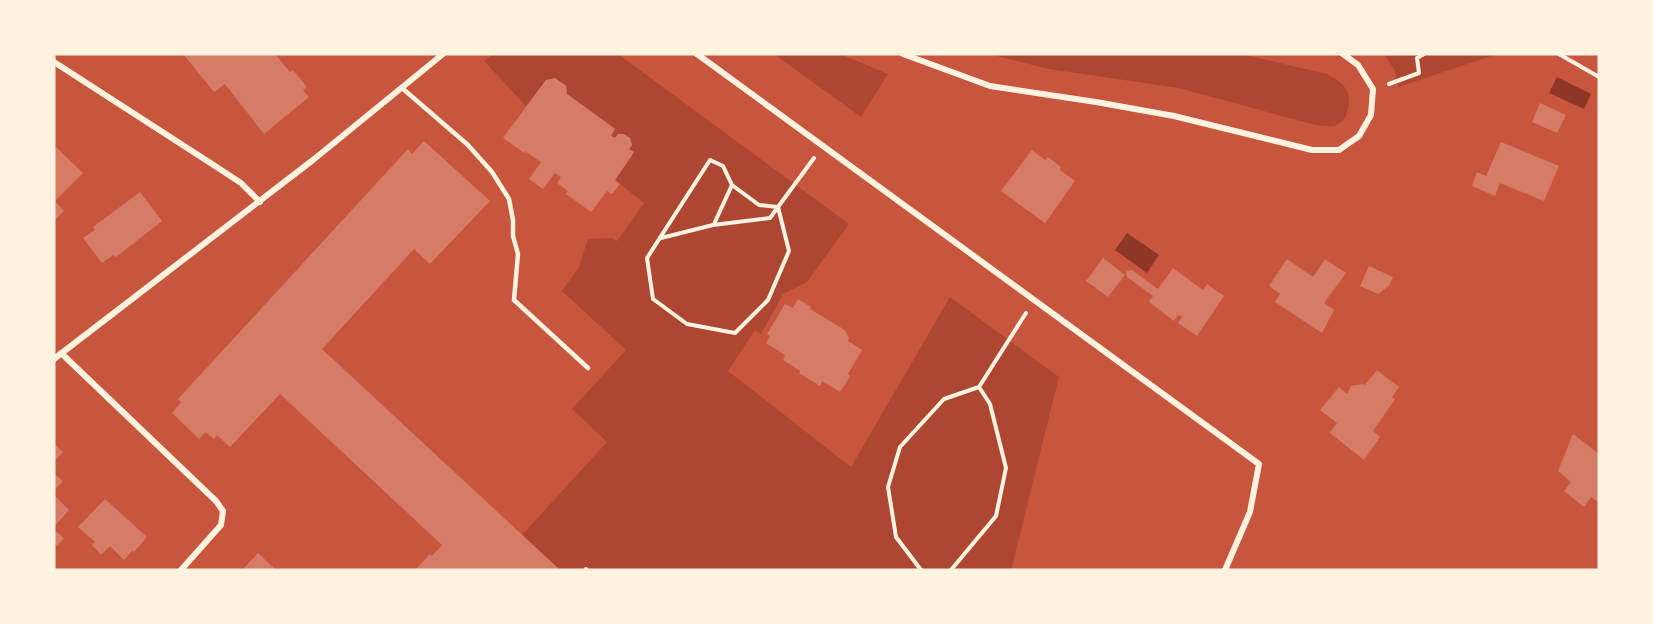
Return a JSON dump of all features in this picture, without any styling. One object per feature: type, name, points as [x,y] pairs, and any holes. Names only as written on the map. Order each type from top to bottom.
[{"type":"street","points":[[54,359],[260,202],[443,54]]},
{"type":"street","points":[[697,54],[1259,464],[1250,512],[1225,570]]},
{"type":"street","points":[[903,54],[990,86],[1174,116],[1312,150],[1339,150],[1359,136],[1371,115],[1373,89],[1358,65],[1342,54]]},
{"type":"street","points":[[54,62],[241,183],[260,202]]},
{"type":"street","points":[[62,353],[216,501],[223,511],[221,525],[181,570]]},
{"type":"lane","points":[[402,88],[468,145],[492,172],[509,199],[513,220],[513,236],[518,254],[514,300],[588,368]]},
{"type":"path","points":[[1373,89],[1419,73],[1417,58],[1424,54]]},
{"type":"path","points":[[1559,54],[1599,77]]},
{"type":"path","points":[[661,238],[713,225],[770,219],[824,146]]},
{"type":"path","points":[[710,160],[723,166],[732,185],[759,204],[778,207],[789,251],[768,300],[735,333],[687,324],[653,299],[648,258],[710,160]]},
{"type":"path","points":[[713,225],[732,185]]},
{"type":"path","points":[[921,570],[896,537],[888,487],[900,447],[944,399],[979,387],[1035,300]]},
{"type":"path","points":[[951,570],[996,516],[1006,468],[990,404],[979,387]]},
{"type":"shaded area","points":[[493,54],[618,54],[849,224],[807,282],[783,294],[761,334],[755,330],[728,371],[851,467],[950,297],[1059,377],[1011,570],[560,570],[522,535],[607,442],[572,409],[626,350],[562,291],[579,267],[588,239],[611,238],[617,241],[644,203],[615,180],[634,153],[629,149],[632,145],[630,138],[624,134],[618,134],[615,138],[611,136],[615,128],[567,94],[566,86],[555,78],[546,80],[526,106],[484,61]]},
{"type":"shaded area","points":[[774,54],[840,54],[888,74],[861,117]]},
{"type":"shaded area","points":[[989,54],[1241,54],[1327,74],[1346,89],[1349,105],[1346,116],[1339,124],[1315,125],[1179,88],[1049,69]]},
{"type":"shaded area","points":[[1384,54],[1497,54],[1398,87],[1395,71]]},
{"type":"shaded area","points":[[1557,77],[1591,94],[1584,109],[1549,93]]},
{"type":"shaded area","points":[[1127,233],[1159,255],[1147,273],[1115,250]]},
{"type":"building","points":[[183,54],[275,54],[307,87],[303,90],[309,97],[264,134],[225,84],[214,92]]},
{"type":"building","points":[[555,78],[566,86],[567,94],[615,129],[611,136],[615,138],[618,134],[624,134],[630,138],[632,145],[629,149],[634,152],[615,180],[620,184],[612,194],[607,191],[591,212],[566,194],[568,191],[557,183],[561,177],[555,173],[543,189],[529,179],[541,162],[503,138],[546,80]]},
{"type":"building","points":[[1540,103],[1566,115],[1557,133],[1532,122]]},
{"type":"building","points":[[424,141],[490,201],[430,264],[414,249],[322,349],[560,570],[415,570],[442,545],[280,394],[230,447],[217,435],[214,439],[206,432],[199,439],[172,413],[181,402],[178,399],[408,149],[412,154]]},
{"type":"building","points":[[1501,142],[1559,166],[1544,201],[1500,183],[1495,196],[1472,186],[1477,172],[1486,176]]},
{"type":"building","points":[[56,147],[83,173],[55,201],[64,211],[54,221],[54,149]]},
{"type":"building","points":[[1032,150],[1045,160],[1048,157],[1075,181],[1045,223],[1001,191]]},
{"type":"building","points":[[140,192],[162,221],[116,257],[113,255],[102,263],[83,238],[95,230],[93,227]]},
{"type":"building","points":[[1103,258],[1125,275],[1108,297],[1086,281]]},
{"type":"building","points":[[1287,259],[1313,277],[1325,259],[1346,273],[1324,303],[1334,310],[1322,333],[1275,302],[1280,294],[1269,286]]},
{"type":"building","points":[[1369,266],[1393,277],[1389,286],[1378,294],[1360,286]]},
{"type":"building","points":[[1173,268],[1203,290],[1207,284],[1224,296],[1197,336],[1178,323],[1182,317],[1178,315],[1174,321],[1149,302],[1153,296],[1126,274],[1127,271],[1132,270],[1158,289]]},
{"type":"building","points":[[798,299],[845,330],[848,341],[862,350],[840,392],[822,381],[820,386],[799,373],[800,371],[783,360],[785,355],[766,343],[770,336],[767,334],[785,304],[793,308]]},
{"type":"building","points":[[1377,370],[1399,387],[1392,397],[1395,399],[1373,431],[1380,437],[1364,460],[1330,433],[1337,423],[1320,410],[1339,387],[1347,394],[1351,386],[1365,385]]},
{"type":"building","points":[[1573,434],[1599,454],[1599,503],[1591,497],[1584,507],[1564,491],[1571,482],[1558,471]]},
{"type":"building","points":[[54,444],[63,452],[54,462]]},
{"type":"building","points":[[54,473],[63,481],[54,491]]},
{"type":"building","points":[[54,495],[69,510],[54,527]]},
{"type":"building","points":[[105,499],[147,537],[124,560],[110,546],[101,555],[92,545],[95,542],[78,527]]},
{"type":"building","points":[[54,530],[64,538],[57,546],[54,543]]},
{"type":"building","points":[[258,553],[276,570],[242,570]]}]
